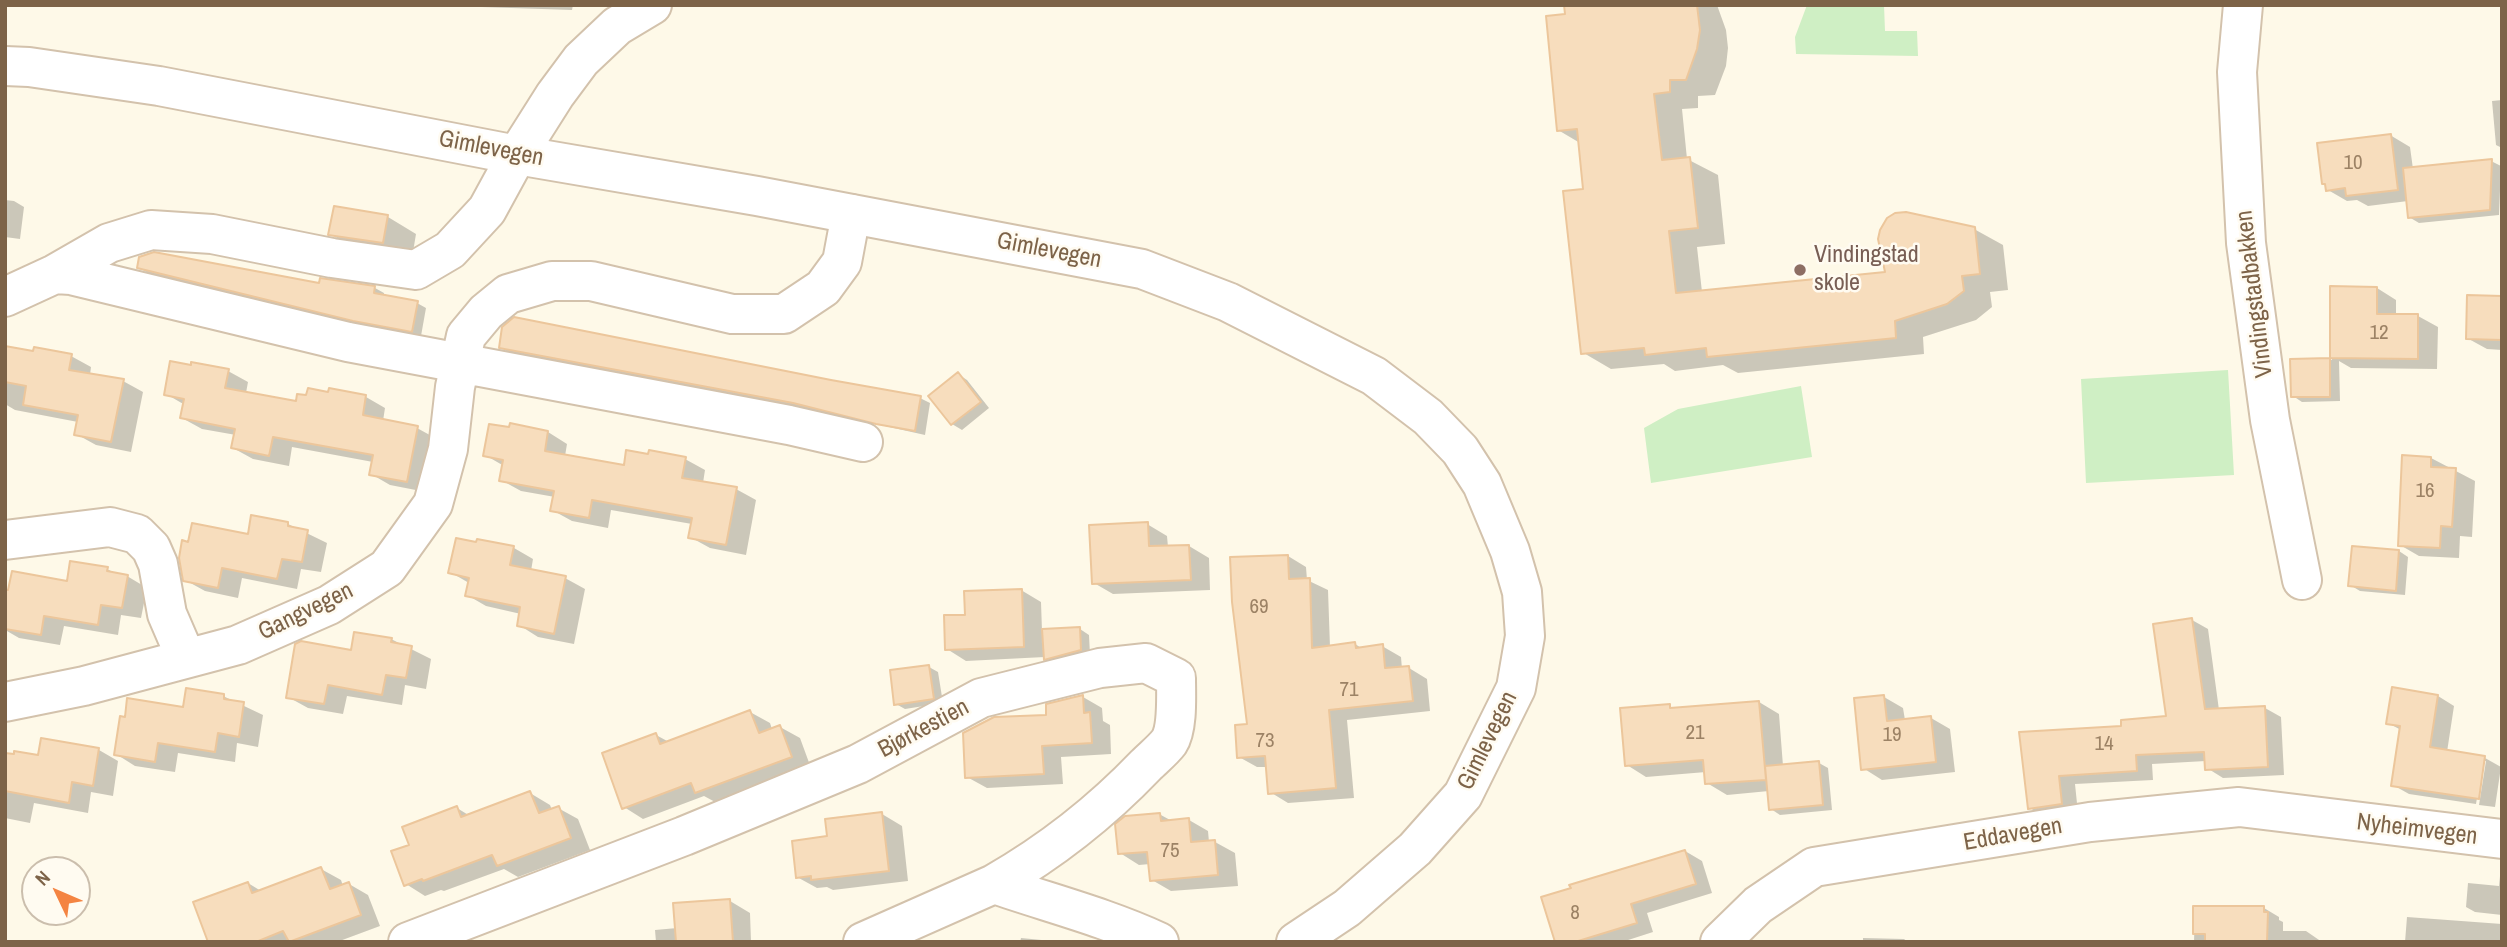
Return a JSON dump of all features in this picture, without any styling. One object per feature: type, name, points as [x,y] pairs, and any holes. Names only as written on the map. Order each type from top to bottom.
[{"type":"street","points":[[5,297],[55,274],[109,243],[151,230],[212,234],[332,258],[416,270],[450,250],[487,210],[517,155],[581,60],[617,26],[652,5]]},
{"type":"street","name":"Vindingstadbakken","points":[[2243,5],[2237,72],[2246,243],[2270,420],[2302,580]]},
{"type":"street","name":"Gimlevegen","points":[[5,66],[29,67],[173,89],[1142,269],[1228,302],[1374,376],[1428,417],[1460,450],[1482,484],[1510,551],[1522,592],[1525,636],[1516,688],[1463,795],[1415,849],[1346,908],[1296,942]]},
{"type":"street","name":"Gangvegen","points":[[5,702],[83,686],[238,645],[329,605],[387,568],[433,504],[449,449],[455,387],[466,336],[486,312],[508,294],[552,281],[591,281],[732,314],[784,314],[823,288],[842,262],[851,214]]},
{"type":"street","points":[[55,274],[71,275],[348,342],[789,425],[863,442]]},
{"type":"street","points":[[5,540],[110,527],[137,534],[151,548],[158,564],[167,614],[186,657]]},
{"type":"street","name":"Bjørkestien","points":[[408,942],[684,836],[858,764],[981,698],[1089,671],[1146,663],[1176,678],[1177,706],[1170,740],[1132,780],[1082,823],[1033,862],[994,884],[863,942]]},
{"type":"street","name":"Eddavegen","points":[[1720,942],[1758,905],[1814,867],[2090,822],[2239,807],[2332,819]]},
{"type":"street","name":"Nyheimvegen","points":[[2332,819],[2502,839]]},
{"type":"street","points":[[994,884],[1065,906],[1159,942]]},
{"type":"green space","points":[[1807,5],[1884,5],[1885,31],[1917,31],[1918,56],[1796,54],[1795,37]]},
{"type":"green space","points":[[2228,370],[2234,475],[2086,483],[2081,379]]},
{"type":"green space","points":[[1801,386],[1812,457],[1651,483],[1644,428],[1678,409]]},
{"type":"building","points":[[1564,5],[1697,5],[1700,30],[1697,49],[1686,80],[1670,80],[1670,92],[1654,94],[1662,160],[1690,157],[1698,228],[1669,231],[1676,293],[1885,272],[1878,239],[1880,230],[1887,218],[1895,213],[1906,212],[1975,227],[1980,274],[1962,276],[1964,291],[1947,304],[1895,321],[1896,338],[1707,357],[1706,348],[1645,355],[1644,348],[1581,354],[1563,191],[1583,189],[1577,129],[1557,131],[1546,16],[1565,14]]},
{"type":"building","points":[[2391,134],[2398,190],[2346,196],[2345,188],[2326,191],[2325,184],[2322,184],[2317,143]]},
{"type":"building","points":[[2492,159],[2490,210],[2408,218],[2403,168]]},
{"type":"building","points":[[334,206],[388,215],[383,243],[328,235]]},
{"type":"building","points":[[154,252],[319,283],[320,278],[375,286],[374,293],[418,301],[412,332],[353,321],[137,268],[139,257]]},
{"type":"building","points":[[2330,286],[2377,287],[2377,314],[2418,314],[2418,359],[2330,358]]},
{"type":"building","points":[[2467,295],[2502,296],[2502,340],[2466,339]]},
{"type":"building","points":[[514,317],[921,396],[915,431],[793,403],[499,348],[502,327]]},
{"type":"building","points":[[5,346],[33,351],[34,347],[72,354],[69,370],[124,379],[111,442],[74,435],[78,415],[23,405],[26,386],[5,382]]},
{"type":"building","points":[[2330,358],[2330,397],[2291,397],[2290,359]]},
{"type":"building","points":[[170,361],[229,369],[225,388],[296,401],[297,394],[306,395],[308,388],[328,392],[329,388],[366,395],[363,415],[418,426],[407,482],[369,475],[373,455],[273,437],[269,456],[231,448],[235,429],[180,418],[184,399],[164,395]]},
{"type":"building","points":[[958,372],[981,402],[951,425],[928,396]]},
{"type":"building","points":[[510,423],[548,431],[545,451],[624,465],[626,450],[648,454],[649,450],[686,457],[682,478],[737,487],[726,545],[688,538],[692,518],[592,500],[589,518],[550,511],[554,491],[499,481],[503,460],[483,456],[489,424],[509,427]]},
{"type":"building","points":[[2402,455],[2431,457],[2431,467],[2456,468],[2452,527],[2441,526],[2440,548],[2398,546]]},
{"type":"building","points":[[251,515],[288,522],[288,526],[308,530],[302,562],[282,559],[277,579],[222,568],[218,588],[183,581],[179,558],[182,540],[188,542],[192,523],[248,534]]},
{"type":"building","points":[[1148,522],[1149,546],[1189,545],[1191,580],[1092,584],[1089,525]]},
{"type":"building","points":[[456,538],[514,546],[510,565],[566,576],[554,634],[517,626],[520,607],[465,596],[469,578],[448,573]]},
{"type":"building","points":[[2352,546],[2399,550],[2396,591],[2348,586]]},
{"type":"building","points":[[1288,555],[1289,579],[1310,578],[1312,648],[1355,642],[1356,648],[1383,644],[1385,668],[1409,666],[1413,701],[1329,710],[1336,788],[1268,794],[1265,756],[1237,758],[1235,725],[1247,724],[1232,602],[1230,557]]},
{"type":"building","points":[[70,561],[108,567],[107,571],[128,575],[122,608],[101,605],[98,625],[44,616],[41,635],[5,629],[5,590],[8,590],[12,571],[67,581]]},
{"type":"building","points":[[1022,589],[1024,647],[945,650],[944,615],[965,615],[964,591]]},
{"type":"building","points":[[2192,618],[2205,709],[2265,706],[2268,767],[2205,770],[2204,752],[2136,755],[2137,771],[2059,776],[2062,804],[2028,809],[2019,732],[2121,726],[2121,720],[2166,716],[2153,624]]},
{"type":"building","points":[[1080,627],[1081,650],[1044,660],[1042,629]]},
{"type":"building","points":[[354,632],[392,638],[391,642],[412,646],[406,678],[386,675],[382,695],[328,685],[324,704],[286,698],[295,644],[301,641],[351,650]]},
{"type":"building","points":[[929,665],[934,699],[894,705],[890,670]]},
{"type":"building","points":[[2392,687],[2438,695],[2430,747],[2485,756],[2479,799],[2391,786],[2400,726],[2386,724]]},
{"type":"building","points":[[186,688],[224,694],[224,699],[244,702],[239,737],[218,733],[215,752],[158,743],[155,762],[114,755],[120,716],[125,717],[127,698],[183,707]]},
{"type":"building","points":[[1083,695],[1084,713],[1090,712],[1092,743],[1042,746],[1044,774],[965,778],[963,733],[994,717],[1046,715],[1046,704]]},
{"type":"building","points":[[1884,695],[1887,721],[1931,716],[1936,762],[1861,770],[1854,698]]},
{"type":"building","points":[[1759,701],[1766,780],[1705,784],[1703,760],[1625,766],[1620,708],[1670,704],[1670,708]]},
{"type":"building","points":[[750,710],[759,733],[780,725],[792,757],[695,793],[691,783],[622,809],[602,753],[656,733],[660,744]]},
{"type":"building","points":[[41,738],[99,748],[93,786],[72,782],[69,803],[5,791],[5,753],[14,754],[14,751],[38,755]]},
{"type":"building","points":[[1819,761],[1823,805],[1769,810],[1765,766]]},
{"type":"building","points":[[530,791],[539,813],[559,806],[571,838],[497,866],[492,855],[404,886],[391,851],[409,845],[402,827],[457,806],[461,817]]},
{"type":"building","points":[[882,812],[889,871],[811,880],[811,876],[796,878],[792,841],[827,836],[825,819]]},
{"type":"building","points":[[1160,813],[1161,821],[1189,818],[1191,842],[1215,840],[1218,875],[1150,881],[1147,852],[1118,854],[1115,824],[1125,816]]},
{"type":"building","points":[[1685,850],[1696,884],[1631,904],[1637,923],[1575,942],[1555,942],[1541,897],[1571,888],[1569,885]]},
{"type":"building","points":[[321,867],[330,889],[349,882],[361,915],[289,942],[283,931],[256,942],[208,942],[193,902],[248,882],[252,893]]},
{"type":"building","points":[[730,899],[733,942],[676,942],[673,903]]},
{"type":"building","points":[[2193,906],[2264,906],[2264,912],[2268,912],[2267,942],[2205,942],[2205,934],[2193,934]]},
{"type":"place","name":"Vindingstad skole","points":[[1800,270]]}]
